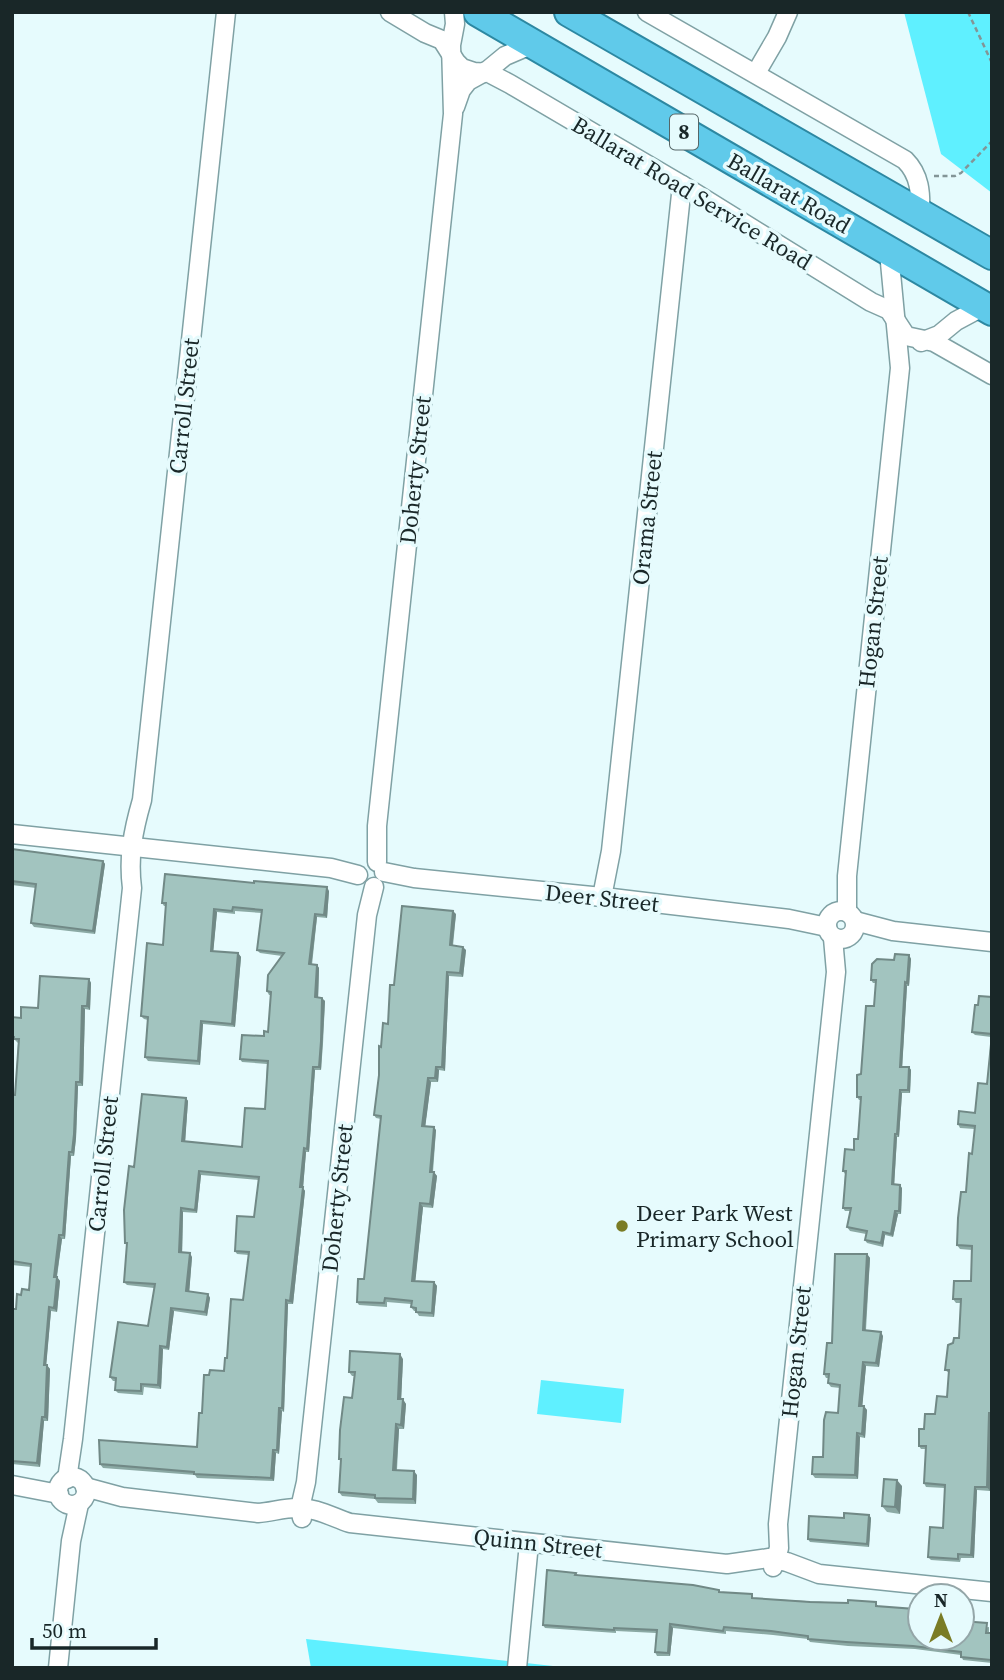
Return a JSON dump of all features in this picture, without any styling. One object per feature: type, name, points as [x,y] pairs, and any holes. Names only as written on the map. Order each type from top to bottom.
[{"type":"highway","name":"Ballarat Road","points":[[478,12],[988,308]]},
{"type":"highway","name":"Ballarat Road","points":[[569,12],[992,255]]},
{"type":"street","name":"Carroll Street","points":[[58,1668],[71,1541],[73,1439],[132,888],[141,865],[137,848],[226,12]]},
{"type":"street","name":"Ballarat Road Service Road","points":[[390,12],[442,40],[459,66],[510,84],[682,185],[872,302],[890,310],[906,336],[927,340],[992,375]]},
{"type":"street","name":"Doherty Street","points":[[303,1511],[453,114],[451,51],[454,12]]},
{"type":"street","points":[[647,12],[905,160],[916,175],[921,195],[920,214]]},
{"type":"street","points":[[756,73],[788,12]]},
{"type":"street","name":"Doherty Street","points":[[453,114],[464,86],[472,78],[484,73],[505,56],[533,44]]},
{"type":"street","name":"Orama Street","points":[[607,897],[682,185]]},
{"type":"street","name":"Hogan Street","points":[[773,1562],[770,1546],[778,1524],[900,368],[889,252]]},
{"type":"street","points":[[900,368],[912,348],[939,335],[956,321],[988,308]]},
{"type":"street","name":"Deer Street","points":[[12,834],[607,897],[992,942]]},
{"type":"street","name":"Quinn Street","points":[[14,1485],[258,1513],[273,1518],[303,1511],[331,1525],[350,1523],[727,1564],[743,1570],[773,1562],[803,1576],[819,1574],[992,1592]]},
{"type":"street","points":[[517,1668],[529,1543]]},
{"type":"path","points":[[968,12],[992,63]]},
{"type":"path","points":[[916,175],[944,176],[961,173],[992,141]]},
{"type":"shaded area","points":[[904,12],[992,12],[992,193],[941,154]]},
{"type":"shaded area","points":[[541,1380],[624,1389],[621,1423],[537,1414]]},
{"type":"shaded area","points":[[306,1639],[571,1668],[311,1668]]},
{"type":"building","points":[[12,849],[103,861],[93,931],[31,923],[36,884],[12,881]]},
{"type":"building","points":[[165,874],[327,887],[324,915],[315,914],[309,964],[317,965],[315,997],[322,998],[321,1041],[319,1067],[313,1067],[290,1301],[286,1300],[282,1408],[279,1408],[277,1450],[273,1450],[271,1478],[194,1474],[100,1464],[99,1440],[197,1447],[204,1375],[209,1375],[210,1370],[224,1371],[231,1299],[243,1300],[249,1252],[235,1251],[237,1216],[254,1217],[259,1177],[199,1171],[195,1210],[181,1208],[179,1252],[190,1253],[186,1291],[208,1294],[205,1312],[171,1308],[167,1347],[160,1346],[158,1385],[141,1384],[141,1391],[115,1390],[116,1378],[110,1377],[118,1322],[148,1326],[155,1284],[124,1282],[127,1243],[124,1210],[129,1166],[134,1167],[142,1094],[186,1098],[182,1141],[242,1147],[245,1108],[265,1109],[268,1061],[240,1059],[242,1035],[264,1036],[264,1031],[268,1032],[271,992],[267,991],[268,975],[284,953],[257,950],[262,910],[233,907],[232,911],[214,909],[211,951],[238,953],[232,1024],[201,1021],[198,1061],[145,1057],[148,1017],[141,1016],[147,943],[163,945],[166,903],[162,903]]},
{"type":"building","points":[[402,906],[453,911],[450,945],[463,947],[460,973],[447,972],[442,1067],[436,1067],[435,1078],[428,1078],[422,1126],[434,1127],[430,1172],[434,1172],[430,1204],[420,1203],[412,1281],[434,1282],[432,1313],[416,1312],[416,1308],[411,1307],[412,1301],[385,1298],[384,1303],[357,1302],[358,1279],[364,1279],[381,1116],[374,1115],[379,1046],[381,1047],[383,1023],[388,1024],[390,985],[394,985]]},
{"type":"building","points":[[895,954],[909,955],[900,1067],[909,1067],[908,1090],[900,1090],[895,1134],[892,1184],[900,1185],[899,1211],[895,1211],[891,1234],[883,1232],[881,1243],[865,1240],[867,1231],[847,1227],[851,1208],[843,1208],[846,1171],[843,1171],[845,1149],[854,1150],[854,1139],[858,1139],[861,1097],[857,1097],[857,1075],[861,1074],[866,1006],[874,1006],[876,980],[871,980],[872,964],[877,959],[894,960]]},
{"type":"building","points":[[40,976],[89,979],[87,1006],[82,1006],[80,1082],[76,1082],[74,1134],[72,1152],[69,1152],[63,1235],[59,1235],[54,1277],[57,1277],[54,1308],[49,1307],[44,1365],[47,1365],[45,1417],[42,1417],[37,1463],[12,1461],[12,1309],[16,1309],[17,1294],[21,1295],[22,1289],[29,1290],[31,1264],[12,1261],[12,1095],[15,1095],[19,1039],[12,1037],[12,1017],[21,1018],[21,1007],[38,1008]]},
{"type":"building","points":[[979,996],[992,997],[992,1034],[972,1032],[975,1005],[978,1005]]},
{"type":"building","points":[[992,1034],[992,1413],[989,1413],[987,1487],[975,1487],[971,1555],[958,1554],[958,1559],[928,1557],[930,1527],[943,1528],[945,1485],[924,1483],[926,1446],[919,1446],[919,1429],[924,1429],[925,1414],[935,1414],[937,1396],[947,1397],[949,1370],[945,1370],[948,1345],[953,1343],[954,1338],[959,1338],[961,1299],[953,1299],[954,1281],[971,1281],[972,1246],[957,1245],[961,1192],[966,1192],[969,1153],[972,1154],[975,1126],[958,1124],[959,1111],[975,1113],[978,1083],[987,1084]]},
{"type":"building","points":[[835,1254],[867,1254],[863,1330],[881,1332],[876,1363],[863,1362],[859,1406],[864,1406],[862,1434],[857,1433],[855,1475],[812,1474],[813,1457],[823,1457],[826,1412],[838,1413],[840,1385],[828,1383],[829,1374],[824,1374],[827,1343],[832,1343]]},
{"type":"building","points":[[350,1351],[400,1354],[398,1399],[403,1399],[401,1425],[396,1424],[393,1470],[414,1471],[413,1499],[375,1498],[375,1495],[339,1492],[340,1430],[344,1397],[352,1398],[355,1372],[349,1372]]},
{"type":"building","points":[[884,1479],[897,1480],[895,1507],[882,1506]]},
{"type":"building","points":[[844,1513],[869,1515],[867,1544],[808,1539],[809,1516],[844,1518]]},
{"type":"building","points":[[547,1570],[576,1573],[575,1575],[693,1585],[719,1592],[752,1594],[752,1598],[848,1603],[848,1600],[906,1608],[906,1646],[808,1639],[808,1636],[771,1631],[724,1627],[723,1631],[670,1624],[668,1653],[655,1652],[657,1630],[543,1625]]},
{"type":"building","points":[[976,1622],[987,1623],[986,1633],[992,1633],[991,1660],[961,1657],[961,1652],[976,1652]]},
{"type":"place","name":"Deer Park West Primary School","points":[[622,1226]]}]
